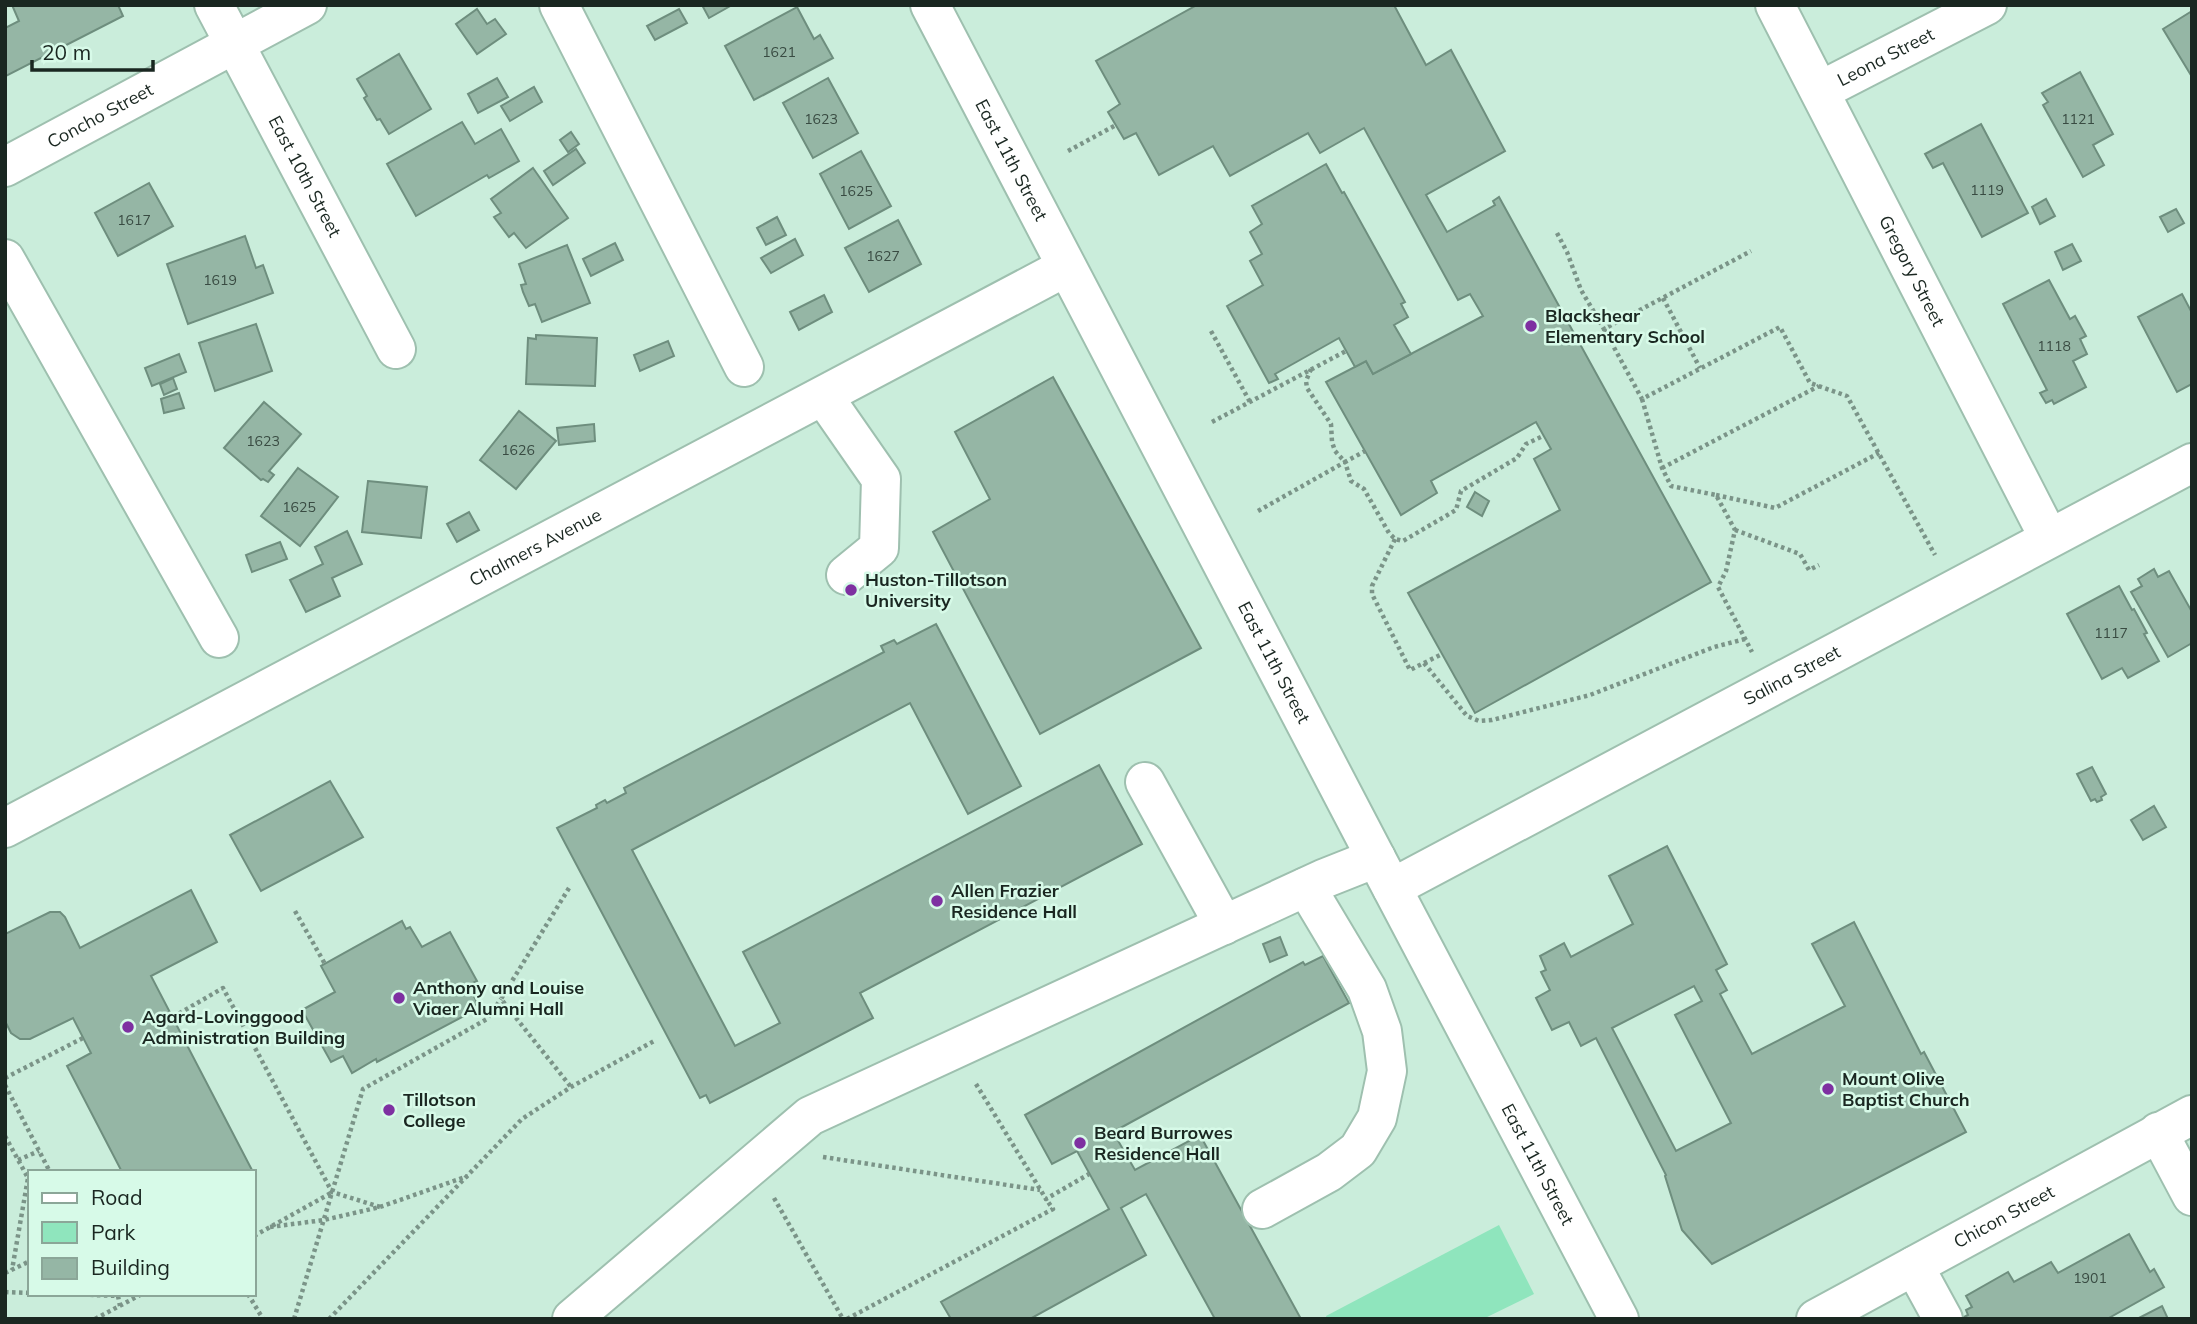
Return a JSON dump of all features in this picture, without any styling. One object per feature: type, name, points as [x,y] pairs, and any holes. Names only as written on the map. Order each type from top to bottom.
[{"type":"street","name":"East 10th Street","points":[[214,5],[396,349]]},
{"type":"street","name":"Concho Street","points":[[5,167],[307,5]]},
{"type":"street","points":[[559,5],[744,366]]},
{"type":"street","name":"East 11th Street","points":[[930,5],[1619,1319]]},
{"type":"street","name":"Gregory Street","points":[[1775,5],[2049,538]]},
{"type":"street","name":"Leona Street","points":[[1820,91],[1987,5]]},
{"type":"street","points":[[5,259],[219,638]]},
{"type":"street","name":"Chalmers Avenue","points":[[5,828],[1066,267]]},
{"type":"street","points":[[824,397],[881,479],[879,548],[846,575]]},
{"type":"street","name":"Salina Street","points":[[572,1319],[810,1116],[1306,887],[1384,873],[2049,538],[2192,463]]},
{"type":"street","points":[[1144,782],[1224,925]]},
{"type":"street","points":[[1262,1209],[1329,1172],[1358,1150],[1377,1118],[1387,1071],[1382,1031],[1367,989],[1306,887]]},
{"type":"street","name":"Chicon Street","points":[[1816,1319],[2192,1115]]},
{"type":"street","points":[[2158,1132],[2192,1196]]},
{"type":"street","points":[[1914,1266],[1943,1319]]},
{"type":"path","points":[[1068,151],[1116,125]]},
{"type":"path","points":[[1557,233],[1581,290],[1642,399],[1662,468],[1671,486],[1775,508],[1879,453]]},
{"type":"path","points":[[1604,329],[1751,251]]},
{"type":"path","points":[[1663,298],[1700,369]]},
{"type":"path","points":[[1642,399],[1780,327],[1810,383],[1847,396],[1938,561]]},
{"type":"path","points":[[1211,331],[1250,402]]},
{"type":"path","points":[[1212,422],[1346,351]]},
{"type":"path","points":[[1311,369],[1306,381],[1307,388],[1331,424],[1335,451],[1345,462],[1351,481],[1364,489],[1395,539],[1403,541],[1456,510],[1461,491],[1517,458],[1526,444],[1543,436]]},
{"type":"path","points":[[1662,468],[1820,386]]},
{"type":"path","points":[[1258,511],[1365,451]]},
{"type":"path","points":[[1716,495],[1735,530],[1726,571],[1718,587],[1755,659]]},
{"type":"path","points":[[1735,530],[1800,554],[1809,570],[1819,565]]},
{"type":"path","points":[[1395,539],[1372,586],[1372,594],[1410,670],[1442,654]]},
{"type":"path","points":[[1424,663],[1467,716],[1479,721],[1590,695],[1714,647],[1745,639]]},
{"type":"path","points":[[294,1319],[363,1089],[487,1019],[569,888]]},
{"type":"path","points":[[295,911],[325,964]]},
{"type":"path","points":[[173,1017],[223,988],[332,1192],[380,1207]]},
{"type":"path","points":[[501,999],[571,1087]]},
{"type":"path","points":[[5,1078],[83,1038]]},
{"type":"path","points":[[330,1319],[522,1119],[571,1087],[654,1041]]},
{"type":"path","points":[[768,1188],[845,1319],[1053,1209],[975,1083]]},
{"type":"path","points":[[5,1085],[49,1170]]},
{"type":"path","points":[[5,1136],[28,1178],[12,1270]]},
{"type":"path","points":[[18,1160],[39,1151]]},
{"type":"path","points":[[815,1156],[1040,1190]]},
{"type":"path","points":[[1046,1199],[1089,1174]]},
{"type":"path","points":[[270,1227],[324,1220],[380,1207],[469,1175]]},
{"type":"path","points":[[256,1235],[332,1192]]},
{"type":"path","points":[[5,1273],[28,1262]]},
{"type":"path","points":[[5,1292],[28,1293]]},
{"type":"path","points":[[118,1296],[120,1306]]},
{"type":"path","points":[[95,1319],[138,1296]]},
{"type":"path","points":[[249,1296],[263,1319]]},
{"type":"green space","points":[[1499,1225],[1534,1294],[1483,1319],[1327,1319],[1326,1316]]},
{"type":"building","points":[[12,5],[118,5],[123,16],[6,76],[5,28],[19,21]]},
{"type":"building","points":[[702,5],[732,5],[709,18]]},
{"type":"building","points":[[1197,5],[1394,5],[1426,65],[1451,50],[1505,151],[1426,195],[1447,232],[1495,205],[1493,201],[1499,197],[1711,582],[1475,713],[1408,593],[1560,510],[1534,459],[1551,449],[1536,422],[1431,481],[1437,493],[1401,515],[1326,382],[1366,361],[1373,374],[1483,316],[1470,294],[1458,300],[1364,128],[1320,153],[1308,133],[1230,176],[1213,146],[1159,175],[1136,133],[1124,139],[1108,112],[1120,104],[1096,61]]},
{"type":"building","points":[[797,7],[814,39],[820,35],[833,58],[754,100],[725,46]]},
{"type":"building","points":[[477,9],[487,24],[495,19],[506,34],[477,54],[456,24]]},
{"type":"building","points":[[679,9],[687,23],[655,40],[647,26]]},
{"type":"building","points":[[2192,11],[2192,77],[2163,29]]},
{"type":"building","points":[[399,54],[431,109],[389,134],[364,98],[367,96],[357,79]]},
{"type":"building","points":[[2080,72],[2113,134],[2093,145],[2104,165],[2083,177],[2043,105],[2048,102],[2042,93]]},
{"type":"building","points":[[497,78],[508,97],[478,113],[468,94]]},
{"type":"building","points":[[828,78],[858,133],[813,158],[783,103]]},
{"type":"building","points":[[534,87],[542,102],[510,121],[501,106]]},
{"type":"building","points":[[462,122],[475,144],[501,129],[519,161],[489,178],[487,175],[416,216],[387,164]]},
{"type":"building","points":[[1981,124],[2028,213],[1982,237],[1943,163],[1933,168],[1925,154]]},
{"type":"building","points":[[571,132],[579,144],[568,152],[560,140]]},
{"type":"building","points":[[576,149],[585,163],[553,185],[544,171]]},
{"type":"building","points":[[861,151],[891,206],[849,229],[820,174]]},
{"type":"building","points":[[1326,164],[1405,302],[1401,304],[1408,317],[1394,325],[1411,354],[1373,374],[1366,361],[1355,367],[1339,338],[1275,374],[1278,379],[1269,383],[1227,306],[1263,285],[1250,261],[1262,254],[1250,232],[1262,224],[1252,206]]},
{"type":"building","points":[[533,168],[568,218],[526,248],[514,233],[509,237],[494,217],[501,213],[491,199]]},
{"type":"building","points":[[149,183],[173,226],[118,256],[95,213]]},
{"type":"building","points":[[2046,199],[2055,216],[2040,224],[2032,207]]},
{"type":"building","points":[[2176,209],[2184,223],[2168,232],[2160,217]]},
{"type":"building","points":[[777,217],[786,235],[766,245],[757,228]]},
{"type":"building","points":[[898,220],[921,264],[869,292],[845,248]]},
{"type":"building","points":[[245,236],[256,268],[263,265],[273,293],[188,324],[167,264]]},
{"type":"building","points":[[795,239],[803,255],[771,273],[761,258]]},
{"type":"building","points":[[615,243],[623,260],[591,276],[583,259]]},
{"type":"building","points":[[2072,244],[2081,261],[2063,270],[2055,252]]},
{"type":"building","points":[[567,245],[590,303],[542,322],[535,304],[529,306],[523,292],[521,285],[526,284],[519,264]]},
{"type":"building","points":[[2049,280],[2070,319],[2075,316],[2086,336],[2080,339],[2087,354],[2073,361],[2086,387],[2054,404],[2052,400],[2046,403],[2040,393],[2047,390],[2003,304]]},
{"type":"building","points":[[2182,294],[2192,313],[2192,384],[2177,392],[2138,317]]},
{"type":"building","points":[[824,295],[832,312],[799,330],[790,312]]},
{"type":"building","points":[[256,324],[272,371],[215,391],[199,343]]},
{"type":"building","points":[[536,335],[597,338],[595,386],[526,384],[528,338],[536,339]]},
{"type":"building","points":[[668,341],[674,356],[640,371],[634,355]]},
{"type":"building","points":[[179,354],[186,372],[152,386],[145,368]]},
{"type":"building","points":[[1053,377],[1201,648],[1040,734],[933,532],[990,499],[955,432]]},
{"type":"building","points":[[173,378],[177,389],[164,395],[160,384]]},
{"type":"building","points":[[179,393],[184,408],[164,413],[161,399]]},
{"type":"building","points":[[264,402],[301,434],[269,471],[274,475],[268,482],[261,480],[224,448]]},
{"type":"building","points":[[519,411],[556,441],[516,489],[480,460]]},
{"type":"building","points":[[594,424],[595,441],[559,445],[557,428]]},
{"type":"building","points":[[298,468],[338,497],[300,546],[261,516]]},
{"type":"building","points":[[368,481],[427,487],[421,538],[362,532]]},
{"type":"building","points":[[1475,492],[1489,501],[1482,516],[1467,507]]},
{"type":"building","points":[[469,512],[479,530],[457,542],[447,524]]},
{"type":"building","points":[[347,531],[362,564],[332,578],[340,596],[306,612],[290,580],[323,564],[315,547]]},
{"type":"building","points":[[280,542],[287,559],[252,572],[246,555]]},
{"type":"building","points":[[2154,569],[2158,577],[2169,571],[2192,612],[2192,643],[2168,657],[2131,592],[2142,586],[2138,579]]},
{"type":"building","points":[[2119,586],[2147,633],[2144,634],[2159,661],[2128,678],[2122,668],[2102,679],[2067,614]]},
{"type":"building","name":"Allen Frazier Residence Hall","points":[[936,624],[1021,786],[968,814],[910,703],[632,850],[735,1046],[780,1023],[743,952],[1099,765],[1142,844],[860,993],[873,1018],[710,1103],[706,1095],[700,1098],[557,828],[597,808],[596,805],[605,800],[607,803],[626,793],[624,788],[884,652],[881,646],[894,640],[897,644]]},
{"type":"building","points":[[2092,767],[2106,794],[2097,802],[2095,799],[2091,801],[2077,774]]},
{"type":"building","points":[[330,781],[363,837],[261,891],[230,835]]},
{"type":"building","points":[[2154,806],[2166,827],[2143,840],[2131,820]]},
{"type":"building","name":"Mount Olive Baptist Church","points":[[1667,846],[1727,964],[1716,970],[1727,990],[1720,994],[1752,1054],[1845,1006],[1812,944],[1854,922],[1921,1054],[1924,1052],[1966,1132],[1712,1264],[1682,1230],[1666,1175],[1596,1038],[1581,1046],[1569,1022],[1552,1030],[1536,998],[1550,990],[1541,972],[1546,970],[1540,956],[1564,943],[1571,957],[1633,924],[1609,876]],"holes":[[[1694,986],[1702,1001],[1675,1015],[1731,1123],[1676,1151],[1612,1028]]]},
{"type":"building","name":"Agard-Lovinggood Administration Building","points":[[191,890],[217,942],[151,976],[252,1170],[121,1170],[67,1066],[91,1053],[73,1018],[30,1039],[20,1039],[11,1033],[5,1021],[5,934],[50,912],[60,912],[80,948]]},
{"type":"building","name":"Anthony and Louise Viaer Alumni Hall","points":[[402,921],[406,929],[410,927],[422,947],[450,932],[477,981],[468,985],[478,1004],[463,1013],[464,1016],[352,1073],[343,1056],[331,1062],[302,1010],[335,992],[321,966]]},
{"type":"building","points":[[1280,937],[1287,955],[1270,962],[1263,944]]},
{"type":"building","name":"Beard Burrowes Residence Hall","points":[[1323,956],[1349,1003],[1113,1132],[1135,1170],[1200,1135],[1301,1319],[1215,1319],[1146,1194],[1121,1208],[1146,1255],[1030,1319],[951,1319],[941,1302],[1109,1209],[1077,1151],[1052,1164],[1025,1115],[1303,962],[1305,965]]},
{"type":"building","points":[[2129,1234],[2150,1272],[2154,1269],[2164,1287],[2107,1319],[1960,1319],[1968,1315],[1966,1310],[1972,1307],[1966,1296],[2008,1272],[2014,1282],[2051,1262],[2058,1273]]},
{"type":"building","points":[[2162,1306],[2168,1319],[2137,1319]]},
{"type":"place","name":"Blackshear Elementary School","points":[[1531,326]]},
{"type":"place","name":"Huston-Tillotson University","points":[[851,590]]},
{"type":"place","name":"Allen Frazier Residence Hall","points":[[937,901]]},
{"type":"place","name":"Anthony and Louise Viaer Alumni Hall","points":[[399,998]]},
{"type":"place","name":"Agard-Lovinggood Administration Building","points":[[128,1027]]},
{"type":"place","name":"Mount Olive Baptist Church","points":[[1828,1089]]},
{"type":"place","name":"Tillotson College","points":[[389,1110]]},
{"type":"place","name":"Beard Burrowes Residence Hall","points":[[1080,1143]]}]
